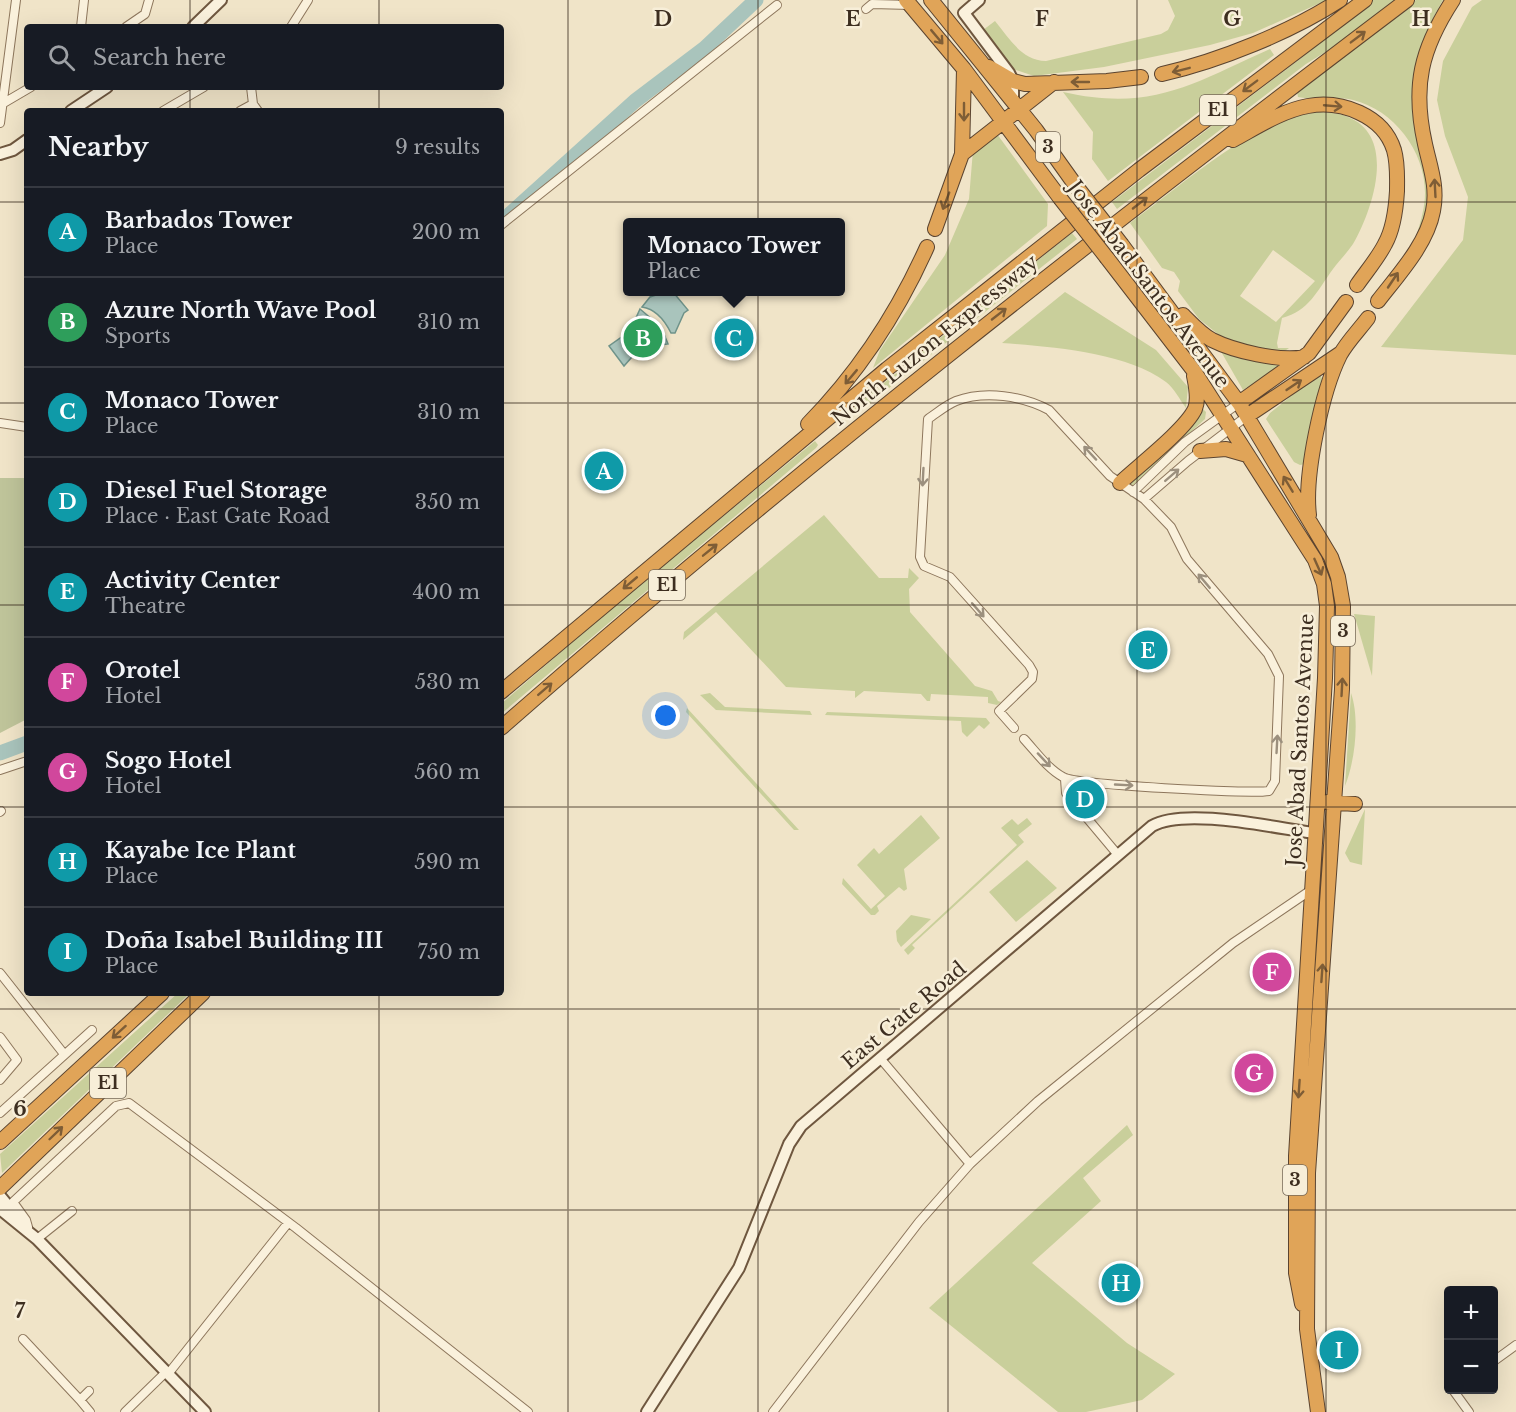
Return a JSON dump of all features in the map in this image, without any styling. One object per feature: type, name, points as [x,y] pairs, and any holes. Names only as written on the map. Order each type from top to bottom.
[{"type":"highway","name":"Jose Abad Santos Avenue","points":[[931,0],[1016,105],[1239,403],[1335,566],[1343,606],[1342,689],[1329,802],[1318,1031],[1302,1173],[1296,1273],[1307,1329],[1318,1412]]},
{"type":"highway","points":[[1162,74],[1187,69],[1283,31],[1340,0]]},
{"type":"highway","name":"North Luzon Expressway","points":[[504,689],[758,475],[1139,170],[1365,0]]},
{"type":"highway","name":"North Luzon Expressway","points":[[504,725],[660,591],[886,403],[1185,168],[1407,0]]},
{"type":"highway","points":[[1378,301],[1419,243],[1432,216],[1435,185],[1421,122],[1420,77],[1430,39],[1453,0]]},
{"type":"highway","name":"Jose Abad Santos Avenue","points":[[908,3],[964,69],[1194,371],[1294,524],[1322,576],[1327,606],[1325,678],[1303,1030],[1302,1173]]},
{"type":"highway","points":[[981,62],[1025,84],[1107,81],[1142,77]]},
{"type":"highway","points":[[935,229],[962,154],[964,69]]},
{"type":"highway","points":[[962,154],[1003,121],[1016,105],[1054,82]]},
{"type":"highway","points":[[1185,168],[1264,123],[1307,106],[1330,106],[1364,114],[1383,133],[1394,150],[1398,172],[1397,205],[1386,243],[1357,285]]},
{"type":"highway","points":[[758,475],[859,368],[894,315],[927,247]]},
{"type":"highway","points":[[1153,286],[1200,332],[1218,342],[1277,358],[1304,357]]},
{"type":"highway","points":[[1239,403],[1304,357],[1320,340],[1346,302]]},
{"type":"highway","points":[[1310,521],[1307,496],[1311,461],[1327,391],[1341,353],[1368,318]]},
{"type":"highway","points":[[1247,416],[1341,353]]},
{"type":"highway","points":[[1120,483],[1176,431],[1195,408],[1197,396],[1194,371]]},
{"type":"highway","points":[[1200,451],[1226,449],[1247,454]]},
{"type":"highway","points":[[1309,949],[1329,802],[1332,708],[1325,678]]},
{"type":"highway","points":[[1329,802],[1355,804]]},
{"type":"highway","name":"E1","points":[[0,1142],[159,996]]},
{"type":"highway","name":"E1","points":[[0,1188],[200,996]]},
{"type":"highway","points":[[1303,1030],[1318,1031]]},
{"type":"street","points":[[0,123],[4,51],[16,0]]},
{"type":"street","points":[[81,24],[84,0]]},
{"type":"street","points":[[130,24],[145,14],[149,0]]},
{"type":"street","points":[[196,24],[221,0]]},
{"type":"street","points":[[293,24],[308,0]]},
{"type":"street","points":[[979,0],[964,13],[1011,77],[1016,105]]},
{"type":"street","points":[[870,4],[908,3]]},
{"type":"street","points":[[504,223],[777,5]]},
{"type":"street","points":[[2,104],[27,90]]},
{"type":"street","points":[[75,108],[102,90]]},
{"type":"street","points":[[168,108],[199,90]]},
{"type":"street","points":[[252,90],[256,107]]},
{"type":"street","points":[[0,154],[13,150],[24,142]]},
{"type":"street","points":[[1014,728],[999,711],[1032,679],[1033,672],[950,577],[924,566],[920,556],[928,419],[954,402],[967,398],[1010,398],[1037,404],[1049,410],[1120,483],[1144,499],[1172,527],[1186,559],[1268,654],[1276,668],[1280,697],[1273,787],[1264,792],[1107,784],[1065,779],[1052,769],[1024,739]]},
{"type":"street","points":[[1133,492],[1185,442],[1239,403]]},
{"type":"street","points":[[1144,499],[1200,451],[1247,416]]},
{"type":"street","points":[[0,423],[24,426]]},
{"type":"street","points":[[0,770],[24,762]]},
{"type":"street","points":[[1065,779],[1066,793],[1118,855]]},
{"type":"street","name":"East Gate Road","points":[[647,1412],[739,1268],[795,1133],[880,1058],[1152,826],[1172,819],[1184,818],[1314,833]]},
{"type":"street","points":[[773,1412],[919,1222],[970,1164],[1038,1101],[1233,943],[1311,890]]},
{"type":"street","points":[[0,973],[64,1054]]},
{"type":"street","points":[[0,1113],[92,1030]]},
{"type":"street","points":[[0,1037],[17,1060],[0,1080]]},
{"type":"street","points":[[880,1058],[970,1164]]},
{"type":"street","points":[[33,1235],[13,1202],[116,1106],[126,1102],[156,1122],[288,1223],[528,1412]]},
{"type":"street","points":[[0,1196],[33,1235],[205,1412]]},
{"type":"street","points":[[0,1209],[33,1235]]},
{"type":"street","points":[[33,1235],[72,1211]]},
{"type":"street","points":[[125,1412],[167,1373],[288,1223]]},
{"type":"street","points":[[23,1339],[90,1412]]},
{"type":"street","points":[[1498,1357],[1516,1345]]},
{"type":"street","points":[[80,1400],[89,1391]]},
{"type":"street","points":[[1456,1394],[1469,1412]]},
{"type":"green space","points":[[1168,0],[1327,0],[1253,33],[1210,45],[1104,67],[1034,76],[1013,69],[983,30],[995,21],[1023,53],[1037,60],[1046,61],[1161,34],[1168,30],[1175,16]]},
{"type":"green space","points":[[1371,0],[1400,0],[1356,33],[1306,64],[1117,209],[1112,202],[1300,59]]},
{"type":"green space","points":[[1416,0],[1443,0],[1422,46],[1413,82],[1413,113],[1428,182],[1425,216],[1417,234],[1424,203],[1424,177],[1420,162],[1404,134],[1382,113],[1368,105],[1346,99],[1298,97],[1297,92],[1327,65]]},
{"type":"green space","points":[[1482,0],[1516,0],[1516,355],[1381,347],[1463,240],[1468,197],[1445,136],[1437,100],[1443,61],[1472,7]]},
{"type":"green space","points":[[1270,49],[1274,55],[1108,181],[1092,159],[1093,132],[1063,92],[1122,99],[1147,96],[1194,83]]},
{"type":"green space","points":[[1311,112],[1348,117],[1363,127],[1373,141],[1377,157],[1373,195],[1360,230],[1353,244],[1306,305],[1282,318],[1278,348],[1289,348],[1279,355],[1224,339],[1199,319],[1178,291],[1180,281],[1174,272],[1162,268],[1130,223],[1241,142],[1289,118]],"holes":[[[1273,250],[1315,281],[1276,322],[1240,296]]]},
{"type":"green space","points":[[997,134],[1048,204],[1047,226],[873,368],[880,350],[945,255],[969,199],[973,150]]},
{"type":"green space","points":[[1072,233],[1077,239],[860,411],[854,411],[855,406]]},
{"type":"green space","points":[[1065,292],[1156,350],[1188,387],[1186,408],[1166,382],[1130,364],[1087,353],[1002,343]]},
{"type":"green space","points":[[1219,348],[1283,364],[1243,390]]},
{"type":"green space","points":[[1316,376],[1321,376],[1323,381],[1305,464],[1300,465],[1294,462],[1266,419],[1270,413]]},
{"type":"green space","points":[[1201,407],[1206,412],[1205,419],[1131,487],[1128,484]]},
{"type":"green space","points":[[815,441],[818,445],[816,448],[504,711],[504,701],[614,606]]},
{"type":"green space","points":[[0,478],[24,478],[24,721],[0,733]]},
{"type":"green space","points":[[824,515],[879,578],[908,578],[909,568],[919,578],[909,589],[910,612],[975,686],[992,691],[1001,702],[997,705],[988,703],[988,697],[931,694],[930,701],[927,701],[921,694],[864,691],[855,698],[855,691],[786,687],[716,612],[683,640],[684,632]]},
{"type":"green space","points":[[1354,614],[1375,616],[1372,676]]},
{"type":"green space","points":[[710,693],[725,707],[810,711],[812,715],[716,710],[700,695]]},
{"type":"green space","points":[[1351,693],[1356,727],[1351,765],[1345,786]]},
{"type":"green space","points":[[687,708],[799,830],[794,830],[686,712]]},
{"type":"green space","points":[[827,712],[986,718],[990,723],[984,729],[979,725],[967,737],[962,732],[961,721],[825,715]]},
{"type":"green space","points":[[1365,809],[1362,865],[1350,862],[1345,853]]},
{"type":"green space","points":[[921,815],[940,838],[904,869],[907,889],[904,891],[899,887],[877,906],[879,911],[875,915],[871,915],[842,884],[843,878],[871,909],[885,896],[857,865],[874,848],[879,854]]},
{"type":"green space","points":[[1027,818],[1032,824],[1018,835],[1024,842],[912,945],[915,948],[908,955],[904,950],[1017,845],[1001,828],[1012,819],[1018,825]]},
{"type":"green space","points":[[1027,860],[1057,888],[1016,922],[989,892]]},
{"type":"green space","points":[[911,915],[931,919],[901,947],[897,941],[896,931]]},
{"type":"green space","points":[[175,996],[187,996],[2,1173],[0,1154]]},
{"type":"green space","points":[[1127,1125],[1133,1135],[1083,1178],[1101,1201],[1032,1263],[1127,1343],[1175,1374],[1142,1400],[1086,1412],[1058,1412],[929,1308]]},
{"type":"water","points":[[676,296],[688,310],[684,313],[675,333],[671,333],[656,313],[642,307],[650,297]]},
{"type":"water","points":[[640,309],[661,327],[668,344],[652,346],[643,354],[632,357],[624,366],[609,346],[630,331]]},
{"type":"waterway","points":[[510,214],[635,101],[705,48],[756,0]]},
{"type":"waterway","points":[[0,753],[24,744]]},
{"type":"place","name":"Azure North Wave Pool","points":[[643,338]]},
{"type":"place","name":"Monaco Tower","points":[[734,338]]},
{"type":"place","name":"Barbados Tower","points":[[604,471]]},
{"type":"place","name":"Activity Center","points":[[1148,650]]},
{"type":"place","name":"Diesel Fuel Storage","points":[[1085,799]]},
{"type":"place","name":"Orotel","points":[[1272,972]]},
{"type":"place","name":"Sogo Hotel","points":[[1254,1073]]},
{"type":"place","name":"Kayabe Ice Plant","points":[[1121,1283]]},
{"type":"place","name":"Doña Isabel Building III","points":[[1339,1350]]}]
